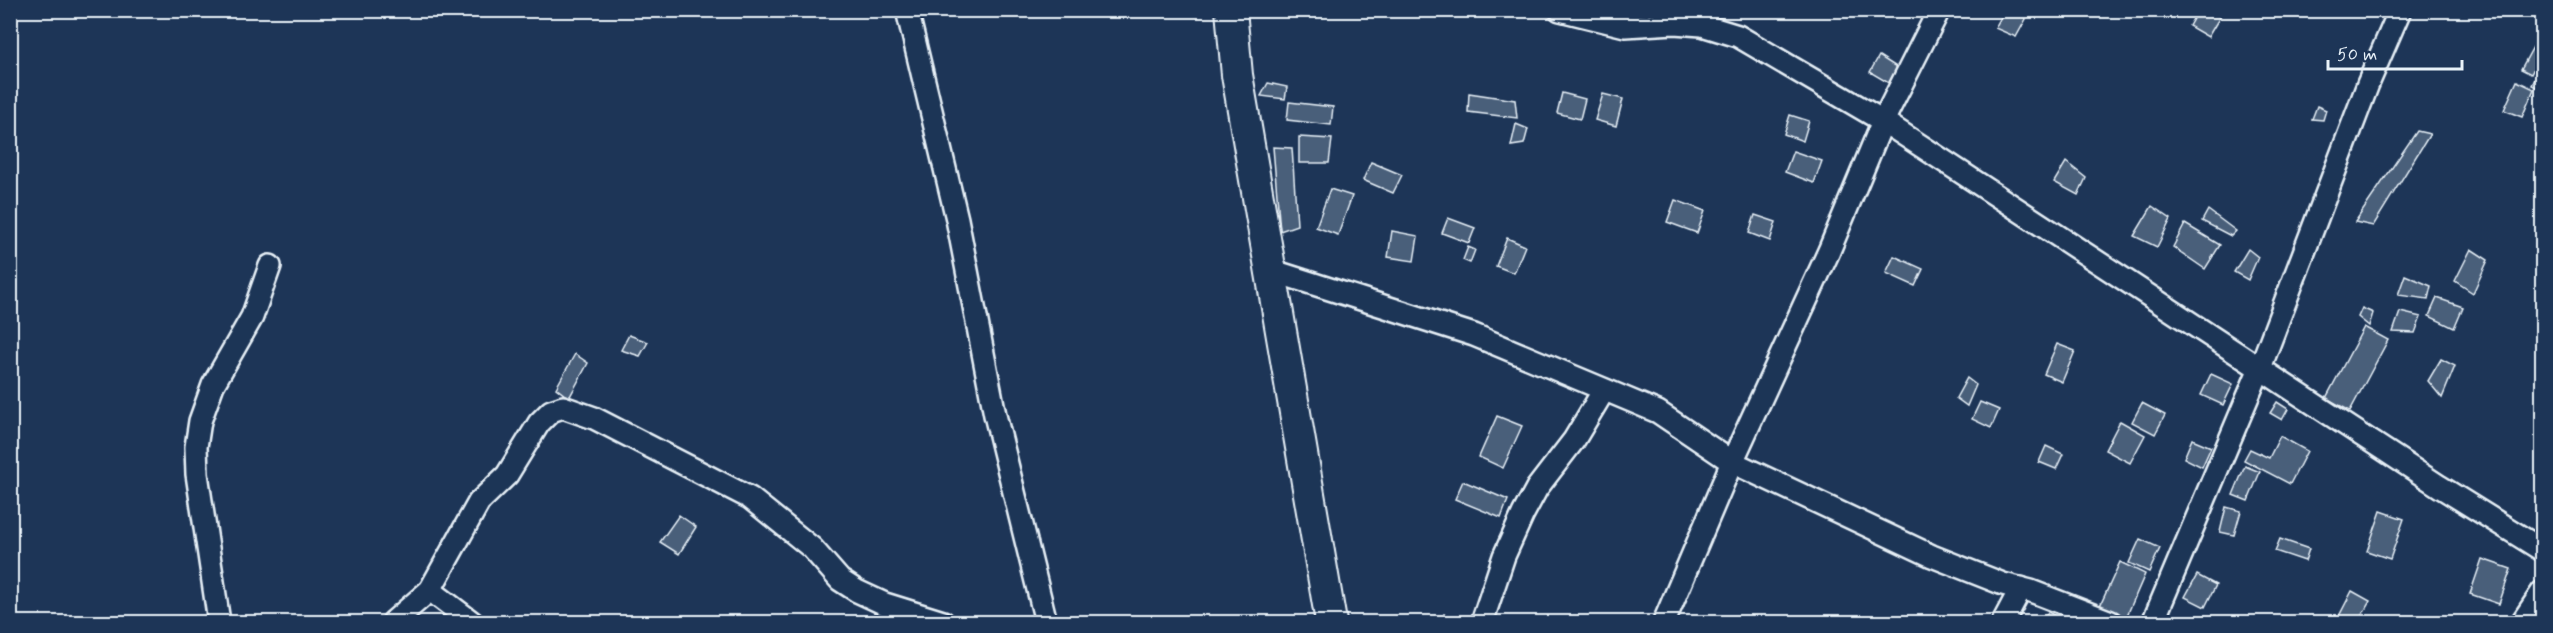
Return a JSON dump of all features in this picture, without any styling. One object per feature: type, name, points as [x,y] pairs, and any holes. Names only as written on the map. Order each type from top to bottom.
[{"type":"street","points":[[908,10],[957,219],[995,415],[1046,622]]},
{"type":"street","points":[[1231,10],[1237,75],[1331,622]]},
{"type":"street","points":[[1560,10],[1625,27],[1674,23],[1702,25],[1738,36],[1883,122],[2439,486],[2542,550]]},
{"type":"street","points":[[1664,622],[1731,462],[1829,251],[1883,122],[1939,10]]},
{"type":"street","points":[[2153,622],[2260,368],[2368,84],[2400,10]]},
{"type":"street","points":[[219,622],[197,474],[196,447],[200,421],[213,385],[252,317],[270,266]]},
{"type":"street","points":[[1270,270],[1474,335],[1658,412],[1731,462],[1932,556],[2110,622]]},
{"type":"street","points":[[1482,622],[1504,556],[1523,514],[1537,488],[1574,440],[1604,390]]},
{"type":"street","points":[[393,622],[430,590],[479,502],[507,475],[539,423],[551,411],[563,407],[594,418],[750,498],[812,548],[840,580],[857,591],[885,604],[943,622]]},
{"type":"street","points":[[2003,622],[2020,588]]},
{"type":"street","points":[[430,590],[472,622]]},
{"type":"street","points":[[2522,622],[2542,592]]},
{"type":"building","points":[[2005,10],[2016,10],[2026,19],[2016,37],[1995,28]]},
{"type":"building","points":[[2198,10],[2224,10],[2208,37],[2189,26]]},
{"type":"building","points":[[2533,47],[2542,52],[2531,74],[2521,69]]},
{"type":"building","points":[[1879,56],[1901,70],[1892,85],[1870,72]]},
{"type":"building","points":[[2537,75],[2542,78],[2542,90],[2532,85]]},
{"type":"building","points":[[2517,81],[2534,89],[2522,117],[2504,110]]},
{"type":"building","points":[[1268,83],[1287,87],[1285,99],[1261,96]]},
{"type":"building","points":[[1469,93],[1515,100],[1517,118],[1468,112]]},
{"type":"building","points":[[1562,93],[1585,99],[1580,119],[1557,113]]},
{"type":"building","points":[[1603,94],[1623,99],[1616,126],[1595,120]]},
{"type":"building","points":[[1289,102],[1333,107],[1331,125],[1287,120]]},
{"type":"building","points":[[2317,106],[2326,110],[2323,120],[2312,119]]},
{"type":"building","points":[[1790,115],[1809,121],[1803,141],[1784,134]]},
{"type":"building","points":[[1516,124],[1528,129],[1524,144],[1511,146]]},
{"type":"building","points":[[2417,131],[2430,134],[2373,226],[2355,222]]},
{"type":"building","points":[[1299,137],[1332,139],[1329,163],[1299,163]]},
{"type":"building","points":[[1273,147],[1292,148],[1297,225],[1280,231]]},
{"type":"building","points":[[1793,151],[1822,161],[1814,183],[1785,172]]},
{"type":"building","points":[[1371,162],[1402,175],[1393,193],[1363,180]]},
{"type":"building","points":[[2066,162],[2086,178],[2078,195],[2054,182]]},
{"type":"building","points":[[1330,189],[1352,196],[1338,235],[1316,227]]},
{"type":"building","points":[[1675,200],[1705,211],[1697,233],[1667,222]]},
{"type":"building","points":[[2152,206],[2171,219],[2157,247],[2134,236]]},
{"type":"building","points":[[2208,210],[2236,231],[2231,236],[2202,221]]},
{"type":"building","points":[[1755,215],[1776,222],[1770,241],[1749,233]]},
{"type":"building","points":[[1448,218],[1475,228],[1469,243],[1442,233]]},
{"type":"building","points":[[2185,224],[2220,245],[2205,269],[2173,247]]},
{"type":"building","points":[[1392,231],[1418,236],[1414,261],[1388,257]]},
{"type":"building","points":[[1507,238],[1525,246],[1514,273],[1496,266]]},
{"type":"building","points":[[1468,247],[1475,250],[1470,263],[1463,260]]},
{"type":"building","points":[[2248,249],[2258,257],[2248,280],[2234,272]]},
{"type":"building","points":[[2471,249],[2488,260],[2473,293],[2455,281]]},
{"type":"building","points":[[1894,256],[1923,269],[1915,286],[1886,273]]},
{"type":"building","points":[[2405,275],[2431,286],[2428,299],[2398,295]]},
{"type":"building","points":[[2437,298],[2463,307],[2454,328],[2429,316]]},
{"type":"building","points":[[2362,308],[2373,313],[2369,326],[2358,317]]},
{"type":"building","points":[[2400,312],[2421,317],[2415,333],[2393,332]]},
{"type":"building","points":[[2364,327],[2388,340],[2350,411],[2326,398]]},
{"type":"building","points":[[629,335],[648,342],[640,356],[621,350]]},
{"type":"building","points":[[2057,344],[2075,351],[2062,382],[2044,374]]},
{"type":"building","points":[[575,354],[588,363],[569,398],[556,388]]},
{"type":"building","points":[[2441,359],[2455,366],[2442,398],[2428,381]]},
{"type":"building","points":[[2211,374],[2233,384],[2223,405],[2201,395]]},
{"type":"building","points":[[1967,378],[1976,385],[1967,406],[1956,398]]},
{"type":"building","points":[[1980,402],[1999,410],[1991,428],[1972,419]]},
{"type":"building","points":[[2277,402],[2288,409],[2282,420],[2270,413]]},
{"type":"building","points":[[2142,403],[2165,415],[2155,434],[2132,422]]},
{"type":"building","points":[[1497,416],[1522,426],[1503,468],[1479,457]]},
{"type":"building","points":[[2120,421],[2145,435],[2130,463],[2105,450]]},
{"type":"building","points":[[2280,436],[2307,451],[2290,484],[2244,460],[2250,449],[2269,458]]},
{"type":"building","points":[[2192,439],[2211,447],[2202,467],[2184,458]]},
{"type":"building","points":[[2046,446],[2063,454],[2056,469],[2039,462]]},
{"type":"building","points":[[2245,466],[2260,472],[2248,501],[2233,495]]},
{"type":"building","points":[[1463,481],[1508,500],[1501,518],[1455,499]]},
{"type":"building","points":[[2226,507],[2241,511],[2234,535],[2220,532]]},
{"type":"building","points":[[2381,511],[2404,519],[2390,559],[2367,551]]},
{"type":"building","points":[[679,515],[696,527],[679,554],[660,542]]},
{"type":"building","points":[[2140,539],[2160,548],[2149,572],[2129,563]]},
{"type":"building","points":[[2280,539],[2309,549],[2305,561],[2275,551]]},
{"type":"building","points":[[2482,559],[2511,569],[2499,604],[2470,594]]},
{"type":"building","points":[[2120,562],[2145,574],[2125,620],[2099,608]]},
{"type":"building","points":[[2197,575],[2216,585],[2205,607],[2185,597]]},
{"type":"building","points":[[2352,591],[2370,601],[2358,622],[2336,622]]},
{"type":"building","points":[[2048,612],[2066,622],[2042,622]]},
{"type":"building","points":[[1444,614],[1466,621],[1442,622]]}]
